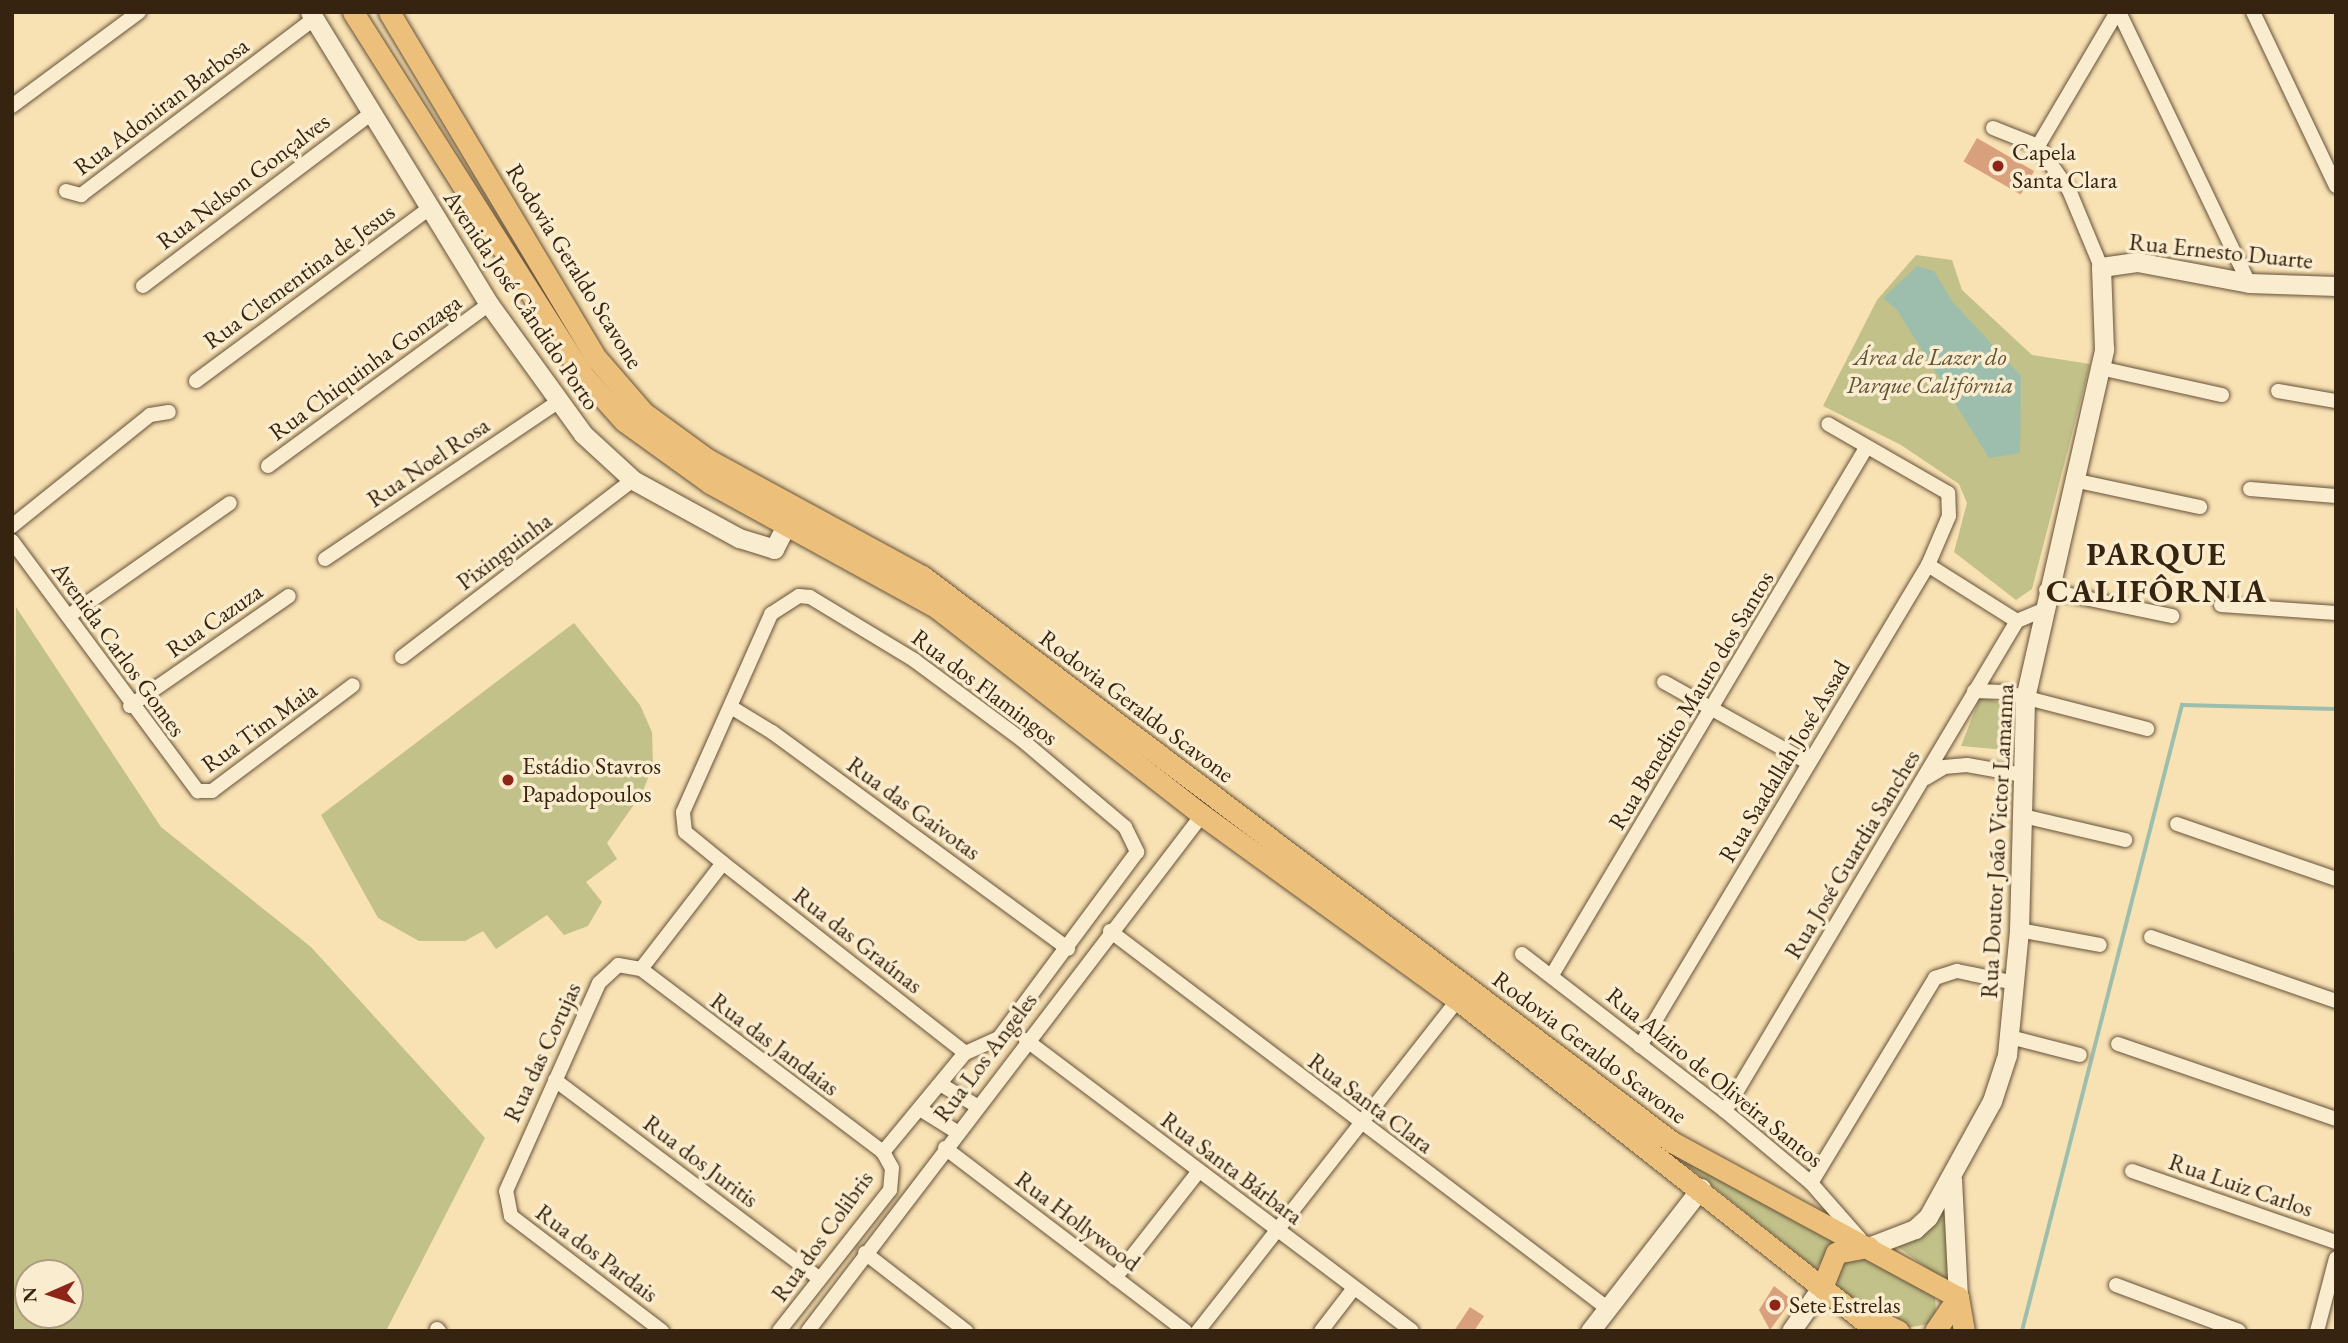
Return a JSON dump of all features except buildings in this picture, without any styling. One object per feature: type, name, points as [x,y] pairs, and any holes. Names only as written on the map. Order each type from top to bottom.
[{"type":"main road","name":"Rodovia Geraldo Scavone","points":[[353,12],[581,373],[607,406],[710,483],[787,523],[937,608],[1202,815],[1458,1000],[1701,1188],[1877,1331]]},
{"type":"main road","name":"Rodovia Geraldo Scavone","points":[[389,12],[597,359],[645,413],[708,459],[922,576],[1672,1142],[1958,1297]]},
{"type":"main road","points":[[1823,1285],[1836,1253],[1868,1247]]},
{"type":"main road","points":[[1935,1331],[1958,1297]]},
{"type":"main road","points":[[1958,1297],[1964,1331]]},
{"type":"main road","points":[[1842,1302],[1899,1331]]},
{"type":"street","points":[[12,106],[139,12]]},
{"type":"street","points":[[1993,128],[2038,146],[2118,12]]},
{"type":"street","points":[[2118,12],[2249,284]]},
{"type":"street","points":[[2253,12],[2336,186]]},
{"type":"street","name":"Avenida José Cândido Porto","points":[[312,16],[489,304],[556,403],[634,480],[762,547],[774,549],[787,523]]},
{"type":"street","name":"Rua Adoniran Barbosa","points":[[66,191],[81,195],[312,16]]},
{"type":"street","name":"Rua Nelson Gonçalves","points":[[143,286],[372,113]]},
{"type":"street","name":"Rua Doutor João Victor Lamanna","points":[[1868,1247],[1915,1230],[1952,1179],[1992,1101],[2010,1037],[2020,930],[2025,698],[2041,611],[2100,368],[2106,317],[2101,267],[2069,190],[2038,146]]},
{"type":"street","name":"Rua Clementina de Jesus","points":[[196,381],[430,208]]},
{"type":"street","name":"Rua Ernesto Duarte","points":[[2101,267],[2137,262],[2249,284],[2336,286]]},
{"type":"street","name":"Rua Chiquinha Gonzaga","points":[[268,466],[489,304]]},
{"type":"street","points":[[2100,368],[2222,395]]},
{"type":"street","points":[[2278,391],[2336,401]]},
{"type":"street","name":"Rua Noel Rosa","points":[[325,559],[556,403]]},
{"type":"street","points":[[12,526],[150,415],[169,412]]},
{"type":"street","points":[[1828,424],[1866,448]]},
{"type":"street","name":"Rua Saadallah José Assad","points":[[1640,1046],[1928,565],[1949,516],[1948,493],[1866,448]]},
{"type":"street","name":"Rua Benedito Mauro dos Santos","points":[[1552,975],[1713,711],[1866,448]]},
{"type":"street","name":"Pixinguinha","points":[[402,657],[634,480]]},
{"type":"street","points":[[2073,480],[2200,507]]},
{"type":"street","points":[[2250,489],[2336,496]]},
{"type":"street","points":[[70,615],[230,503]]},
{"type":"street","name":"Avenida Carlos Gomes","points":[[12,541],[70,615],[130,706],[189,784]]},
{"type":"street","points":[[1928,565],[2017,621],[2041,611]]},
{"type":"street","points":[[2046,590],[2172,617]]},
{"type":"street","name":"Rua Cazuza","points":[[130,706],[289,596]]},
{"type":"street","name":"Rua dos Flamingos","points":[[731,707],[771,614],[787,601],[810,597],[914,660],[1022,740],[1125,827],[1137,845]]},
{"type":"street","points":[[2221,604],[2336,612]]},
{"type":"street","name":"Rua José Guardia Sanches","points":[[1725,1111],[2017,621]]},
{"type":"street","points":[[1664,682],[1808,763]]},
{"type":"street","name":"Rua Tim Maia","points":[[189,784],[212,791],[353,685]]},
{"type":"street","points":[[1974,691],[2025,698],[2147,729]]},
{"type":"street","points":[[641,969],[723,863],[688,835],[681,817],[731,707]]},
{"type":"street","name":"Rua das Gaivotas","points":[[731,707],[772,732],[1068,949]]},
{"type":"street","points":[[1924,779],[1944,768],[1967,765],[2023,775]]},
{"type":"street","name":"Rua Los Angeles","points":[[808,1331],[1026,1040],[1202,815]]},
{"type":"street","points":[[2023,816],[2125,840]]},
{"type":"street","points":[[2177,824],[2336,879]]},
{"type":"street","name":"Rua dos Colibris","points":[[779,1331],[890,1190],[892,1168],[883,1152],[965,1053],[999,1038],[1134,860],[1137,845]]},
{"type":"street","name":"Rua das Graúnas","points":[[723,863],[965,1053]]},
{"type":"street","points":[[2020,930],[2101,946]]},
{"type":"street","name":"Rua Santa Clara","points":[[1110,931],[1358,1122],[1607,1308]]},
{"type":"street","points":[[2151,937],[2336,1001]]},
{"type":"street","name":"Rua Alziro de Oliveira Santos","points":[[1522,954],[1725,1111],[1811,1183],[1868,1247]]},
{"type":"street","name":"Rua das Corujas","points":[[506,1209],[506,1191],[555,1080],[609,969],[626,964],[641,969]]},
{"type":"street","name":"Rua das Jandaias","points":[[641,969],[883,1152]]},
{"type":"street","points":[[1811,1183],[1935,978],[1957,971],[2015,983]]},
{"type":"street","points":[[1198,1331],[1358,1122],[1458,1000]]},
{"type":"street","points":[[2010,1037],[2080,1055]]},
{"type":"street","name":"Rua Santa Bárbara","points":[[1026,1040],[1412,1331]]},
{"type":"street","points":[[2119,1044],[2336,1119]]},
{"type":"street","name":"Rua dos Juritis","points":[[555,1080],[820,1279]]},
{"type":"street","points":[[940,1084],[977,1107]]},
{"type":"street","points":[[920,1110],[957,1132]]},
{"type":"street","name":"Rua Hollywood","points":[[945,1148],[1185,1331]]},
{"type":"street","points":[[1115,1278],[1199,1171]]},
{"type":"street","name":"Rua Luiz Carlos","points":[[2132,1171],[2336,1242]]},
{"type":"street","points":[[1952,1179],[1958,1297]]},
{"type":"street","points":[[1590,1331],[1701,1188]]},
{"type":"street","name":"Rua dos Pardais","points":[[506,1209],[662,1331]]},
{"type":"street","points":[[865,1253],[966,1331]]},
{"type":"street","points":[[2317,1331],[2336,1258]]},
{"type":"street","points":[[1791,1331],[1823,1285]]},
{"type":"street","points":[[2116,1285],[2239,1331]]},
{"type":"street","points":[[1321,1331],[1354,1288]]},
{"type":"green space","name":"Área de Lazer do Parque Califórnia","points":[[1916,255],[1952,260],[1962,290],[2032,355],[2090,364],[2032,589],[2016,600],[1954,552],[1967,503],[1959,484],[1901,445],[1823,406],[1877,300]]},
{"type":"green space","points":[[16,607],[161,827],[311,947],[485,1138],[386,1331],[12,1331]]},
{"type":"green space","name":"Estádio Stavros Papadopoulos","points":[[574,623],[640,705],[652,732],[653,766],[642,793],[607,843],[617,859],[586,882],[602,902],[588,926],[564,935],[547,915],[496,949],[483,931],[465,941],[419,941],[378,918],[321,815]]},
{"type":"green space","points":[[1980,697],[2007,704],[2005,750],[1961,746]]},
{"type":"green space","points":[[1688,1161],[1846,1239],[1815,1268],[1684,1163]]},
{"type":"green space","points":[[1947,1199],[1950,1285],[1894,1244]]},
{"type":"green space","points":[[1857,1253],[1935,1295],[1936,1314],[1928,1324],[1906,1328],[1839,1290],[1835,1267]]},
{"type":"shaded area","points":[[1917,266],[1934,271],[1952,301],[2021,376],[2020,453],[1989,458],[1897,310],[1883,298]]},
{"type":"waterway","points":[[2022,1331],[2182,705],[2336,709]]},
{"type":"place","name":"Capela Santa Clara","points":[[1998,166]]},
{"type":"place","name":"Estádio Stavros Papadopoulos","points":[[508,780]]},
{"type":"place","name":"Sete Estrelas","points":[[1775,1305]]},
{"type":"district","name":"PARQUE CALIFÔRNIA","points":[[2157,574]]}]
